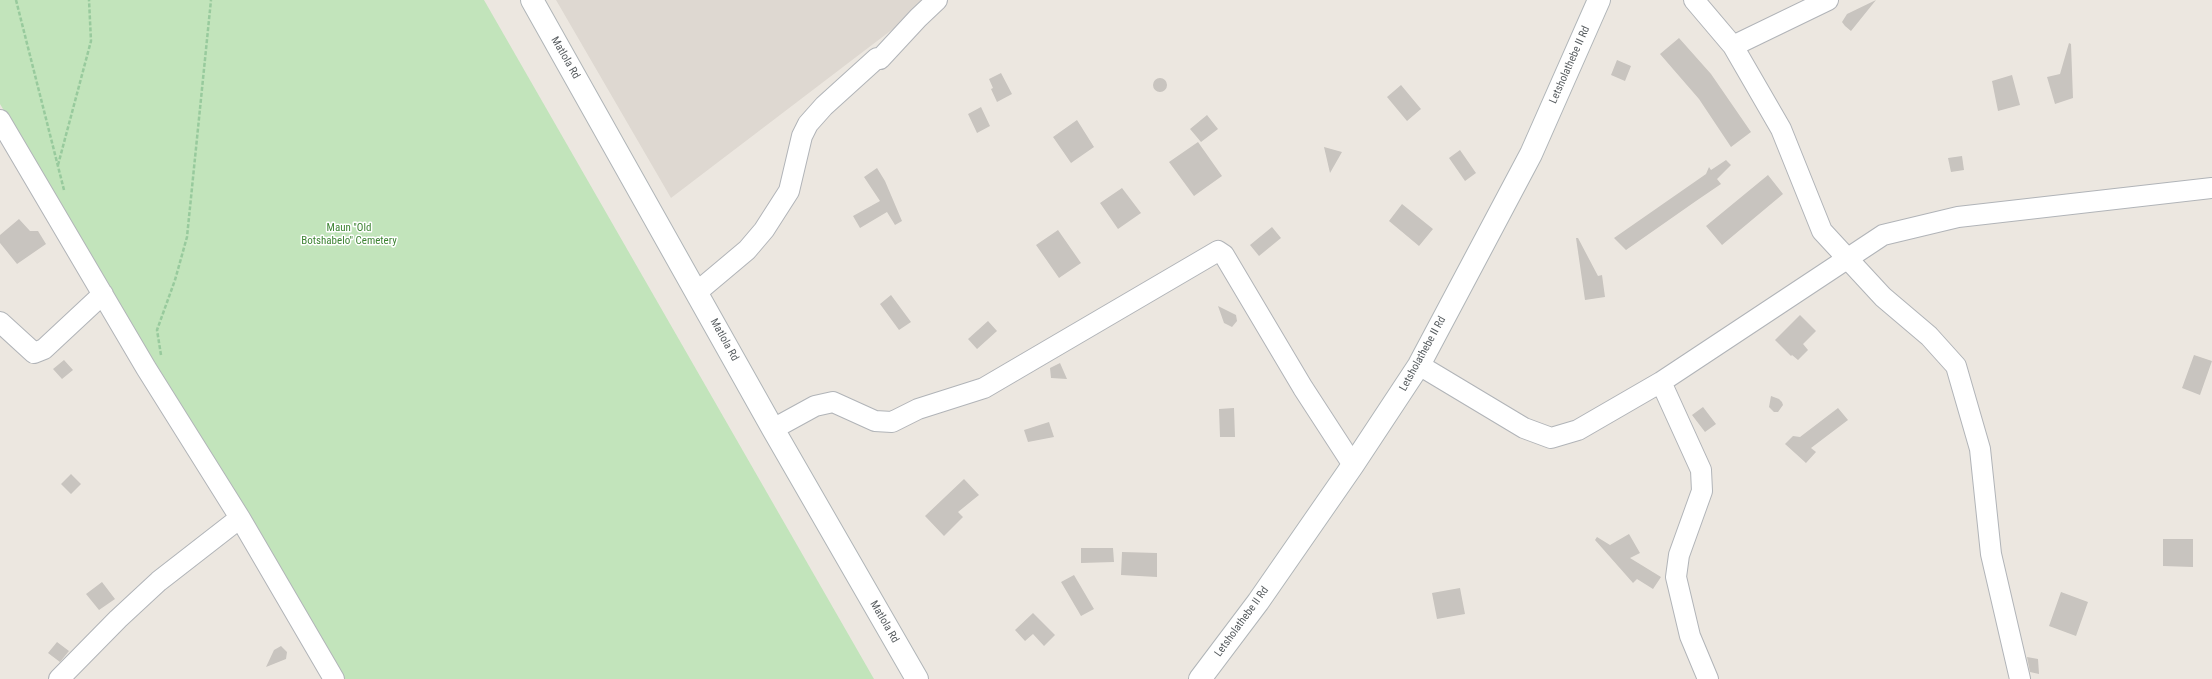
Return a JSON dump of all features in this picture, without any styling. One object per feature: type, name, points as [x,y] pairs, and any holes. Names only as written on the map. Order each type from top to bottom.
[{"type":"street","name":"Matlola Rd","points":[[532,0],[773,429],[917,679]]},
{"type":"street","points":[[697,292],[747,250],[780,207],[789,191],[802,136],[808,124],[824,106],[878,58],[880,59],[937,0]]},
{"type":"street","name":"Letsholathebe II Rd","points":[[1200,679],[1258,602],[1354,464],[1419,365],[1531,154],[1599,0]]},
{"type":"street","points":[[1694,0],[1733,46],[1781,129],[1822,231],[1883,297],[1929,336],[1956,366],[1980,449],[1991,554],[2020,679]]},
{"type":"street","points":[[1733,46],[1828,0]]},
{"type":"street","points":[[0,120],[146,368],[240,518],[334,679]]},
{"type":"street","points":[[1419,365],[1524,428],[1551,438],[1578,430],[1661,382],[1883,235],[1958,217],[2212,188]]},
{"type":"street","points":[[773,429],[815,406],[833,402],[875,421],[892,422],[918,409],[984,388],[1218,251],[1224,255],[1303,388],[1354,464]]},
{"type":"street","points":[[0,322],[34,353],[44,349],[103,294]]},
{"type":"street","points":[[1661,382],[1701,470],[1702,491],[1679,555],[1676,577],[1690,636],[1708,679]]},
{"type":"street","points":[[59,679],[118,619],[159,581],[240,518]]},
{"type":"path","points":[[16,0],[65,195]]},
{"type":"path","points":[[58,165],[91,41],[89,0]]},
{"type":"path","points":[[146,368],[162,359],[157,330],[175,280],[187,237],[211,0]]},
{"type":"shaded area","points":[[556,0],[931,0],[671,198]]},
{"type":"green space","name":"Maun \"Old Botshabelo\" Cemetery","points":[[0,0],[484,0],[874,679],[341,679],[0,104]]},
{"type":"building","points":[[1876,0],[1851,31],[1842,22],[1847,14]]},
{"type":"building","points":[[1679,38],[1711,74],[1751,132],[1731,147],[1699,99],[1660,54]]},
{"type":"building","points":[[2069,43],[2071,44],[2073,98],[2055,104],[2047,77],[2060,74]]},
{"type":"building","points":[[1617,60],[1631,66],[1625,81],[1611,75]]},
{"type":"building","points":[[1001,73],[1012,94],[997,102],[991,89],[993,88],[989,79]]},
{"type":"building","points":[[2012,75],[2020,105],[1998,111],[1992,81]]},
{"type":"building","points":[[1157,78],[1163,78],[1167,82],[1167,88],[1163,92],[1157,92],[1153,88],[1153,82]]},
{"type":"building","points":[[1401,85],[1421,109],[1407,121],[1387,97]]},
{"type":"building","points":[[981,107],[990,126],[977,133],[968,114]]},
{"type":"building","points":[[1207,115],[1218,129],[1201,142],[1190,129]]},
{"type":"building","points":[[1077,120],[1094,147],[1071,163],[1053,137]]},
{"type":"building","points":[[1198,142],[1222,176],[1194,196],[1169,162]]},
{"type":"building","points":[[1324,147],[1342,152],[1330,173]]},
{"type":"building","points":[[1460,150],[1476,173],[1465,181],[1449,158]]},
{"type":"building","points":[[1962,156],[1964,170],[1951,172],[1948,158]]},
{"type":"building","points":[[1726,160],[1731,165],[1717,179],[1721,184],[1626,250],[1614,238],[1706,174],[1709,167],[1711,170]]},
{"type":"building","points":[[877,168],[885,181],[902,221],[895,225],[887,212],[860,228],[853,216],[880,201],[864,177]]},
{"type":"building","points":[[1768,175],[1783,194],[1722,245],[1706,226]]},
{"type":"building","points":[[1122,188],[1141,213],[1118,229],[1100,203]]},
{"type":"building","points":[[1402,204],[1433,229],[1419,246],[1389,221]]},
{"type":"building","points":[[19,219],[30,231],[38,231],[46,244],[17,264],[0,243],[0,235]]},
{"type":"building","points":[[1272,227],[1281,238],[1259,256],[1250,245]]},
{"type":"building","points":[[1058,230],[1081,263],[1059,278],[1036,245]]},
{"type":"building","points":[[1576,238],[1578,238],[1598,276],[1602,275],[1605,297],[1585,300]]},
{"type":"building","points":[[891,295],[911,322],[899,330],[880,304]]},
{"type":"building","points":[[1218,306],[1236,315],[1237,321],[1232,327],[1224,323]]},
{"type":"building","points":[[1800,315],[1816,331],[1803,344],[1808,350],[1798,360],[1792,355],[1791,356],[1775,340]]},
{"type":"building","points":[[988,321],[997,331],[977,349],[968,339]]},
{"type":"building","points":[[2194,355],[2212,361],[2200,395],[2182,388]]},
{"type":"building","points":[[64,360],[73,370],[62,379],[53,369]]},
{"type":"building","points":[[1060,363],[1067,379],[1051,378],[1050,368]]},
{"type":"building","points":[[1771,396],[1782,402],[1783,405],[1778,412],[1774,412],[1769,407]]},
{"type":"building","points":[[1703,407],[1716,424],[1705,432],[1692,415]]},
{"type":"building","points":[[1234,408],[1235,437],[1220,437],[1219,409]]},
{"type":"building","points":[[1838,408],[1848,420],[1811,448],[1816,452],[1806,463],[1785,444],[1793,436],[1800,437]]},
{"type":"building","points":[[1049,422],[1054,437],[1028,442],[1024,430]]},
{"type":"building","points":[[71,474],[81,484],[71,494],[61,484]]},
{"type":"building","points":[[964,479],[979,495],[958,512],[963,517],[944,536],[925,516]]},
{"type":"building","points":[[1629,534],[1640,553],[1630,558],[1661,577],[1653,589],[1637,579],[1633,583],[1595,540],[1597,537],[1610,545]]},
{"type":"building","points":[[2163,539],[2193,539],[2193,567],[2163,566]]},
{"type":"building","points":[[1081,548],[1113,548],[1114,562],[1081,563]]},
{"type":"building","points":[[1122,552],[1157,553],[1157,577],[1121,575]]},
{"type":"building","points":[[1074,575],[1094,609],[1081,616],[1061,582]]},
{"type":"building","points":[[102,582],[115,599],[99,610],[86,594]]},
{"type":"building","points":[[1460,588],[1465,614],[1437,619],[1432,593]]},
{"type":"building","points":[[2061,592],[2088,602],[2076,636],[2049,626]]},
{"type":"building","points":[[1033,613],[1055,635],[1044,646],[1033,634],[1025,641],[1015,630]]},
{"type":"building","points":[[57,642],[69,651],[60,662],[48,653]]},
{"type":"building","points":[[281,646],[287,652],[286,659],[266,667],[274,650]]},
{"type":"building","points":[[2027,657],[2038,659],[2039,674],[2030,672]]}]
